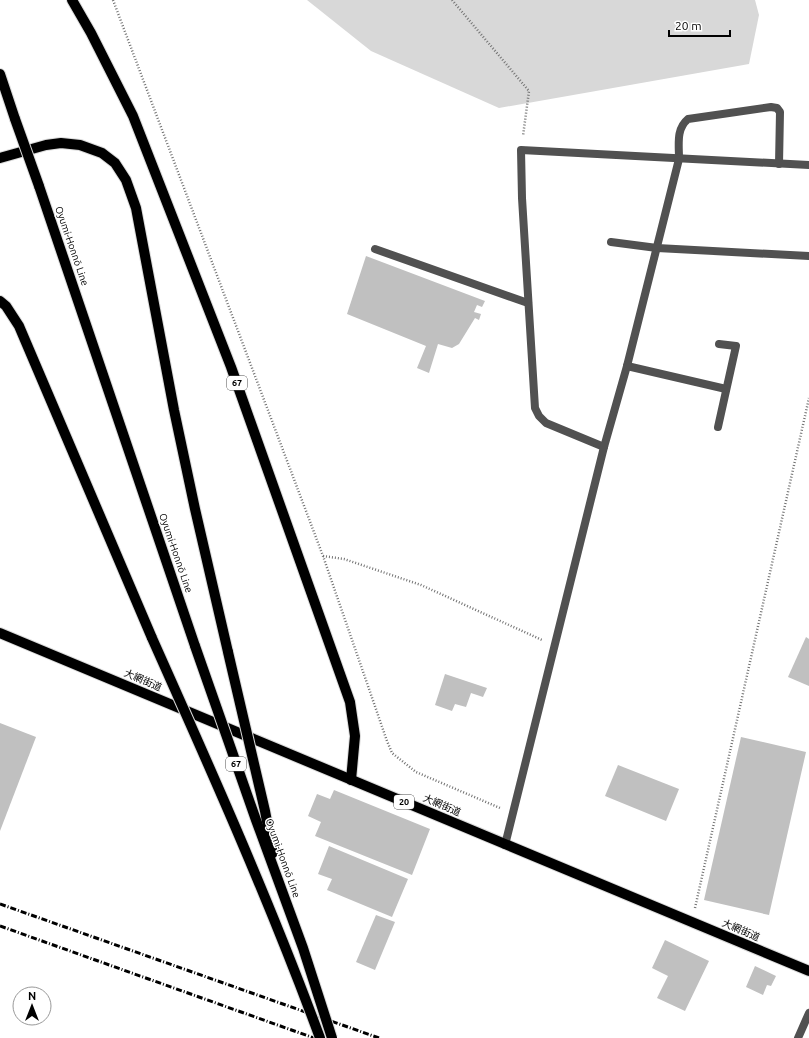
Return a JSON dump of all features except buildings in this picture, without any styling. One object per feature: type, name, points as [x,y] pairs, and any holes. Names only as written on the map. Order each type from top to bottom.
[{"type":"main road","name":"67","points":[[72,0],[91,33],[133,116],[232,367],[350,702],[355,736],[351,780]]},
{"type":"main road","name":"Oyumi-Honnō Line","points":[[0,74],[195,646],[256,820],[304,948],[332,1038]]},
{"type":"main road","points":[[0,158],[46,145],[61,143],[80,145],[102,153],[115,163],[126,180],[136,208],[194,509],[265,811],[279,882]]},
{"type":"main road","points":[[0,301],[6,306],[19,326],[152,638],[213,772],[291,959],[320,1038]]},
{"type":"main road","name":"大網街道","points":[[0,633],[809,971]]},
{"type":"street","points":[[506,845],[604,447],[627,366],[679,159],[680,129],[682,124],[688,119],[771,106],[777,108],[780,112],[779,164]]},
{"type":"street","points":[[604,447],[546,423],[539,416],[535,408],[522,198],[521,150],[809,166]]},
{"type":"street","points":[[611,242],[657,248],[809,256]]},
{"type":"street","points":[[375,249],[528,303]]},
{"type":"street","points":[[718,427],[736,346],[719,344]]},
{"type":"street","points":[[627,366],[726,389]]},
{"type":"street","points":[[798,1038],[809,1013]]},
{"type":"path","points":[[114,0],[323,556],[386,741],[392,753],[416,772],[513,814]]},
{"type":"path","points":[[452,0],[528,91],[521,150]]},
{"type":"path","points":[[691,922],[809,398]]},
{"type":"path","points":[[323,556],[344,559],[421,585],[554,646]]},
{"type":"shaded area","points":[[307,0],[755,0],[759,15],[749,64],[499,108],[371,51]]},
{"type":"railway","points":[[0,904],[379,1038]]},
{"type":"railway","points":[[0,926],[314,1038]]}]
